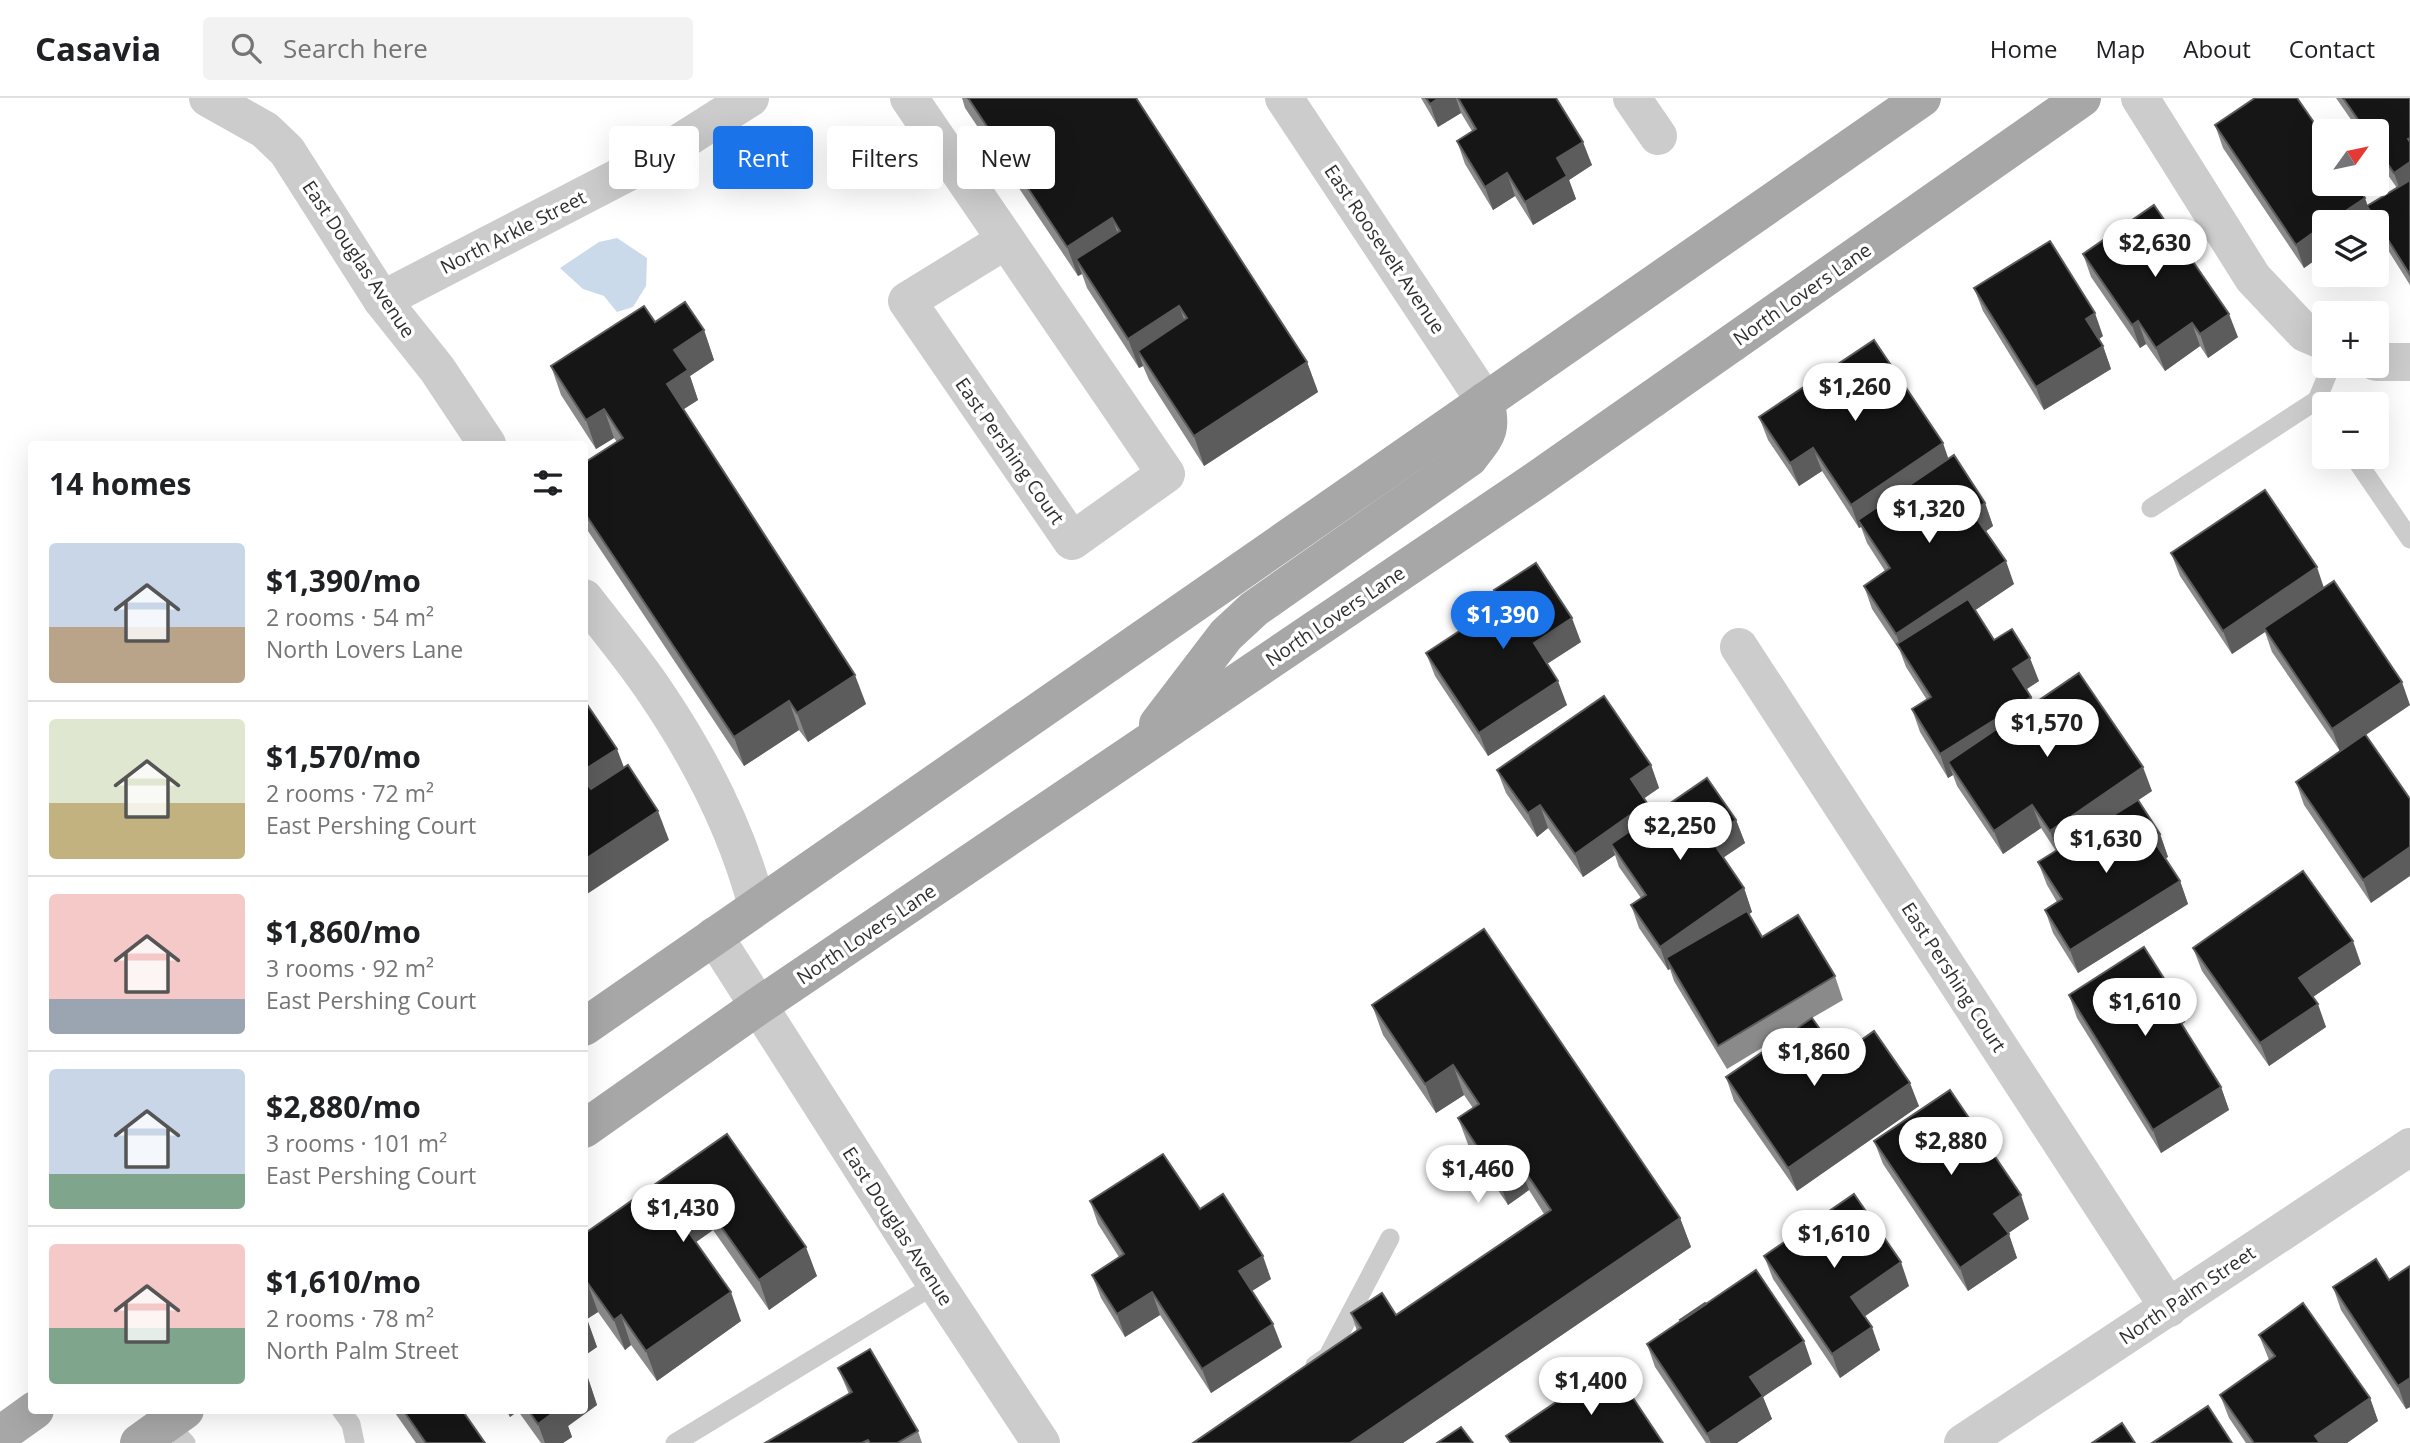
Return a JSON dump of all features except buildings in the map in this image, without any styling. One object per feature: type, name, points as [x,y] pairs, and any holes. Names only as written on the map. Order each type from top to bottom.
[{"type":"main road","points":[[588,1024],[1922,98]]},
{"type":"main road","name":"North Lovers Lane","points":[[588,1126],[757,1007],[1535,481],[2082,98]]},
{"type":"main road","points":[[1140,748],[1226,635],[1254,609],[1469,458],[1483,439],[1490,422],[1485,401]]},
{"type":"main road","points":[[0,1435],[29,1414]]},
{"type":"street","name":"East Douglas Avenue","points":[[208,98],[265,130],[286,151],[382,300],[438,369],[485,441]]},
{"type":"street","name":"North Arkle Street","points":[[382,300],[652,160],[750,98]]},
{"type":"street","name":"East Pershing Court","points":[[909,98],[1166,474],[1072,541],[907,301],[1006,240]]},
{"type":"street","name":"East Roosevelt Avenue","points":[[1284,98],[1485,401]]},
{"type":"street","points":[[1632,98],[1658,136]]},
{"type":"street","points":[[2140,98],[2253,278],[2305,333],[2312,336]]},
{"type":"street","points":[[2389,362],[2410,362]]},
{"type":"street","points":[[588,603],[657,693],[716,794],[749,876],[757,906]]},
{"type":"street","name":"East Pershing Court","points":[[1739,647],[2169,1308]]},
{"type":"street","name":"East Douglas Avenue","points":[[714,936],[757,1007],[1041,1443]]},
{"type":"street","name":"North Palm Street","points":[[1963,1443],[2410,1147]]},
{"type":"lane","points":[[2151,508],[2312,411]]},
{"type":"lane","points":[[2362,469],[2410,540]]},
{"type":"lane","points":[[1294,1380],[1328,1356],[1390,1238]]},
{"type":"lane","points":[[675,1443],[936,1284]]},
{"type":"lane","points":[[344,1414],[351,1424],[355,1443]]},
{"type":"water","points":[[617,238],[647,258],[646,286],[633,307],[617,312],[604,296],[583,289],[560,268],[599,242]]}]
